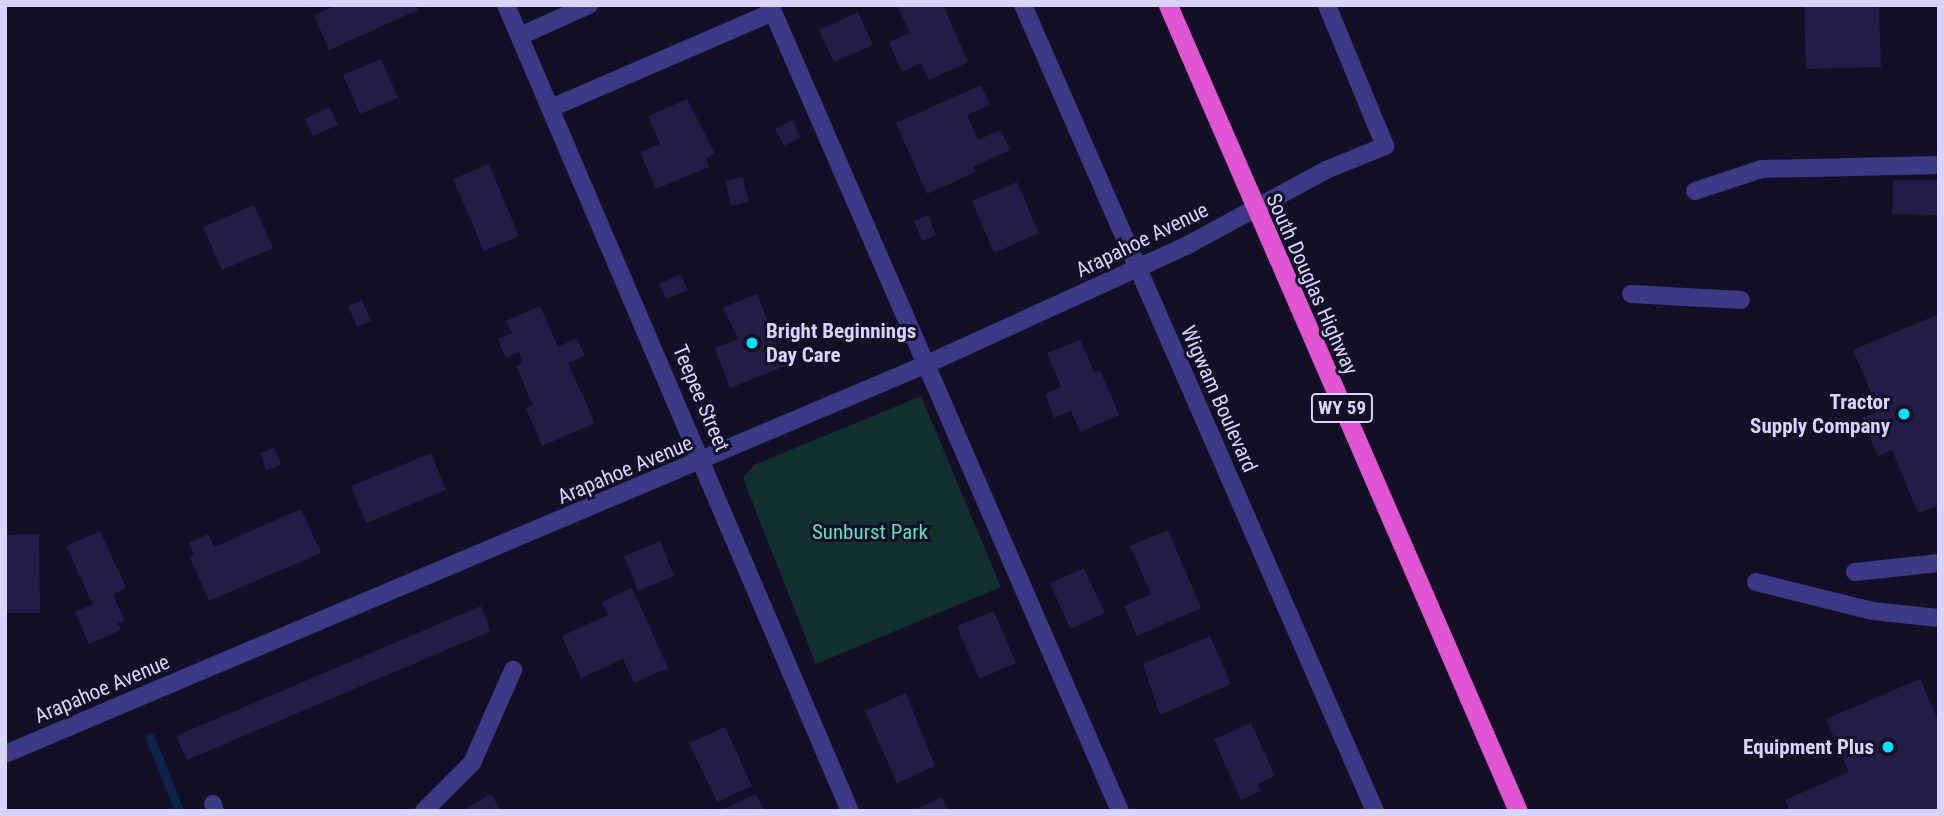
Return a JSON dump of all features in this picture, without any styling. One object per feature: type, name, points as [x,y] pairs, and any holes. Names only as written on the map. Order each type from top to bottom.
[{"type":"highway","name":"South Douglas Highway","points":[[1167,5],[1518,811]]},
{"type":"street","name":"Teepee Street","points":[[506,5],[704,461],[850,811]]},
{"type":"street","points":[[520,36],[589,5]]},
{"type":"street","name":"Wigwam Boulevard","points":[[1023,5],[1375,811]]},
{"type":"street","name":"Arapahoe Avenue","points":[[5,754],[927,365],[1138,268],[1326,170],[1385,146],[1326,5]]},
{"type":"street","points":[[551,108],[772,9],[1120,811]]},
{"type":"street","points":[[1695,191],[1762,169],[1939,165]]},
{"type":"street","points":[[1631,294],[1741,300]]},
{"type":"street","points":[[1855,572],[1939,563]]},
{"type":"street","points":[[1756,582],[1872,611],[1939,618]]},
{"type":"street","points":[[424,811],[472,763],[513,670]]},
{"type":"green space","name":"Sunburst Park","points":[[921,396],[1001,587],[816,664],[743,478],[754,465]]},
{"type":"building","points":[[338,5],[416,5],[418,10],[329,50],[314,15]]},
{"type":"building","points":[[897,5],[943,5],[968,62],[929,80],[921,63],[902,72],[889,42],[910,33]]},
{"type":"building","points":[[1804,5],[1879,5],[1881,67],[1806,69]]},
{"type":"building","points":[[858,12],[873,45],[834,62],[819,30]]},
{"type":"building","points":[[381,59],[398,98],[360,114],[343,75]]},
{"type":"building","points":[[981,85],[990,105],[967,115],[978,140],[1001,130],[1010,150],[973,167],[976,172],[927,194],[896,123]]},
{"type":"building","points":[[687,99],[715,154],[706,158],[709,167],[656,189],[640,152],[660,144],[648,116]]},
{"type":"building","points":[[330,107],[338,125],[313,136],[305,119]]},
{"type":"building","points":[[792,120],[801,137],[784,146],[775,129]]},
{"type":"building","points":[[489,164],[519,236],[484,251],[453,179]]},
{"type":"building","points":[[743,177],[749,202],[731,206],[725,181]]},
{"type":"building","points":[[1893,180],[1939,180],[1939,215],[1892,214]]},
{"type":"building","points":[[1017,182],[1039,233],[994,253],[972,201]]},
{"type":"building","points":[[254,205],[273,248],[222,270],[203,227]]},
{"type":"building","points":[[928,215],[936,235],[922,241],[914,221]]},
{"type":"building","points":[[681,274],[688,290],[666,299],[659,284]]},
{"type":"building","name":"Bright Beginnings Day Care","points":[[757,294],[785,366],[730,388],[715,348],[739,339],[722,308]]},
{"type":"building","points":[[362,300],[371,321],[357,327],[348,306]]},
{"type":"building","points":[[540,306],[558,347],[577,338],[585,356],[568,363],[595,423],[542,446],[526,408],[533,405],[516,366],[523,363],[519,352],[506,358],[498,339],[512,333],[506,321]]},
{"type":"building","name":"Tractor Supply Company","points":[[1939,314],[1939,505],[1918,513],[1892,450],[1878,456],[1862,418],[1879,411],[1853,350]]},
{"type":"building","points":[[1080,340],[1094,373],[1100,370],[1119,415],[1080,432],[1071,411],[1054,418],[1045,394],[1061,387],[1047,353]]},
{"type":"building","points":[[274,448],[281,465],[266,471],[260,453]]},
{"type":"building","points":[[431,453],[446,490],[366,523],[351,486]]},
{"type":"building","points":[[301,509],[321,553],[209,601],[190,557],[195,556],[189,543],[208,534],[214,547]]},
{"type":"building","points":[[1168,530],[1201,608],[1137,636],[1124,606],[1151,594],[1130,546]]},
{"type":"building","points":[[100,531],[126,588],[113,594],[124,620],[118,623],[121,630],[89,644],[75,612],[93,604],[66,546]]},
{"type":"building","points":[[39,534],[40,613],[5,613],[5,535]]},
{"type":"building","points":[[660,541],[674,576],[638,591],[624,556]]},
{"type":"building","points":[[1084,568],[1105,613],[1070,629],[1050,583]]},
{"type":"building","points":[[632,588],[668,668],[634,683],[623,659],[581,678],[562,636],[608,615],[601,602]]},
{"type":"building","points":[[481,606],[491,631],[187,760],[176,736]]},
{"type":"building","points":[[994,611],[1016,663],[979,679],[957,626]]},
{"type":"building","points":[[1210,636],[1231,684],[1160,715],[1143,664]]},
{"type":"building","name":"Equipment Plus","points":[[1920,679],[1939,722],[1939,811],[1790,811],[1785,800],[1849,772],[1826,719]]},
{"type":"building","points":[[906,693],[935,766],[897,783],[865,711]]},
{"type":"building","points":[[1251,723],[1275,776],[1258,784],[1261,791],[1241,800],[1214,739]]},
{"type":"building","points":[[725,727],[752,786],[717,802],[689,743]]},
{"type":"building","points":[[491,794],[501,811],[462,811]]},
{"type":"building","points":[[756,794],[765,811],[720,811]]},
{"type":"building","points":[[942,797],[949,811],[913,811]]},
{"type":"waterway","points":[[150,737],[179,811]]},
{"type":"place","name":"Bright Beginnings Day Care","points":[[752,343]]},
{"type":"place","name":"Tractor Supply Company","points":[[1904,414]]},
{"type":"place","name":"Equipment Plus","points":[[1888,747]]}]
